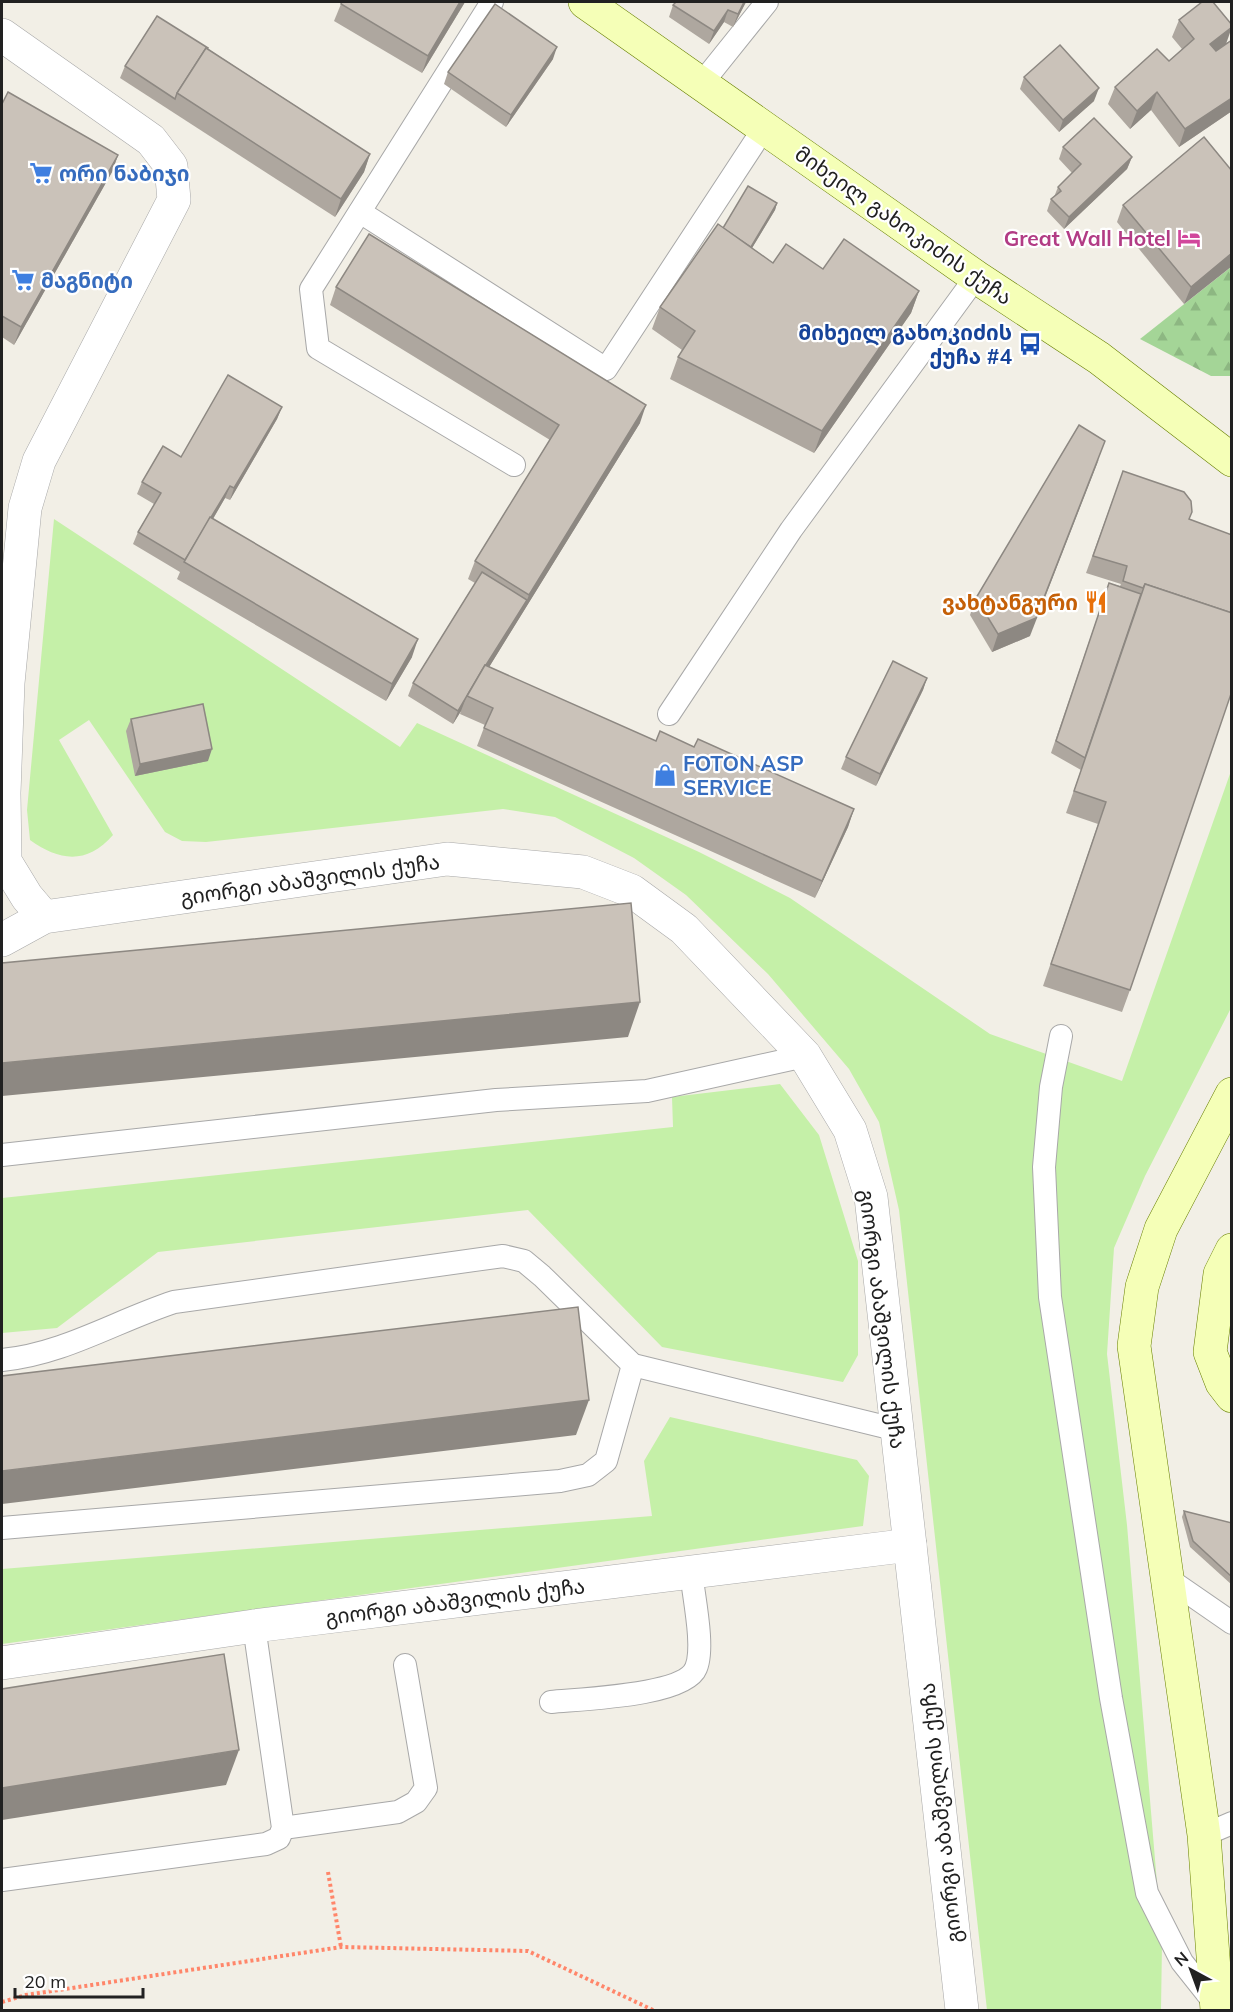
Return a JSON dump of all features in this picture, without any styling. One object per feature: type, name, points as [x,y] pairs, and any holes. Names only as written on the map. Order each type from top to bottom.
[{"type":"main road","name":"მიხეილ გახოკიძის ქუჩა","points":[[585,2],[976,277],[1099,358],[1230,456]]},
{"type":"main road","points":[[1217,2008],[1218,1829],[1167,1578],[1134,1346],[1142,1287],[1161,1229],[1232,1094]]},
{"type":"main road","points":[[1232,1250],[1220,1274],[1210,1352],[1222,1383],[1232,1396]]},
{"type":"street","points":[[2,35],[151,140],[171,166],[174,200],[39,461],[24,508],[5,683],[3,863],[44,917]]},
{"type":"street","name":"გიორგი აბაშვილის ქუჩა","points":[[2,940],[44,917],[447,859],[583,872],[632,891],[684,928],[804,1056],[850,1130],[871,1197],[962,2010]]},
{"type":"street","name":"გიორგი აბაშვილის ქუჩა","points":[[2,1663],[254,1626],[691,1570],[910,1545]]},
{"type":"lane","points":[[492,2],[311,289],[318,348],[514,465]]},
{"type":"lane","points":[[702,83],[767,2]]},
{"type":"lane","points":[[360,212],[606,369],[764,128]]},
{"type":"lane","points":[[669,714],[791,530],[976,277]]},
{"type":"lane","points":[[1062,1036],[1051,1087],[1044,1167],[1050,1297],[1111,1698],[1147,1893],[1182,1962],[1217,2008]]},
{"type":"lane","points":[[2,1155],[496,1100],[647,1091],[804,1056]]},
{"type":"lane","points":[[2,1360],[25,1358],[64,1347],[135,1316],[174,1302],[503,1256],[524,1261],[542,1276],[633,1365],[898,1430]]},
{"type":"lane","points":[[2,1528],[560,1481],[588,1475],[606,1461],[633,1365]]},
{"type":"lane","points":[[551,1702],[666,1688],[685,1680],[696,1668],[699,1646],[691,1570]]},
{"type":"lane","points":[[1167,1578],[1232,1623]]},
{"type":"lane","points":[[2,1880],[266,1844],[279,1838],[282,1828],[254,1626]]},
{"type":"lane","points":[[282,1828],[398,1812],[416,1802],[426,1788],[405,1665]]},
{"type":"path","points":[[328,1872],[341,1947]]},
{"type":"path","points":[[2,2002],[26,1995],[341,1947],[528,1951],[653,2010]]},
{"type":"green space","points":[[1231,267],[1231,376],[1211,376],[1140,339]]},
{"type":"green space","points":[[54,519],[400,747],[417,723],[699,852],[790,898],[990,1034],[1122,1081],[1231,771],[1231,1008],[1145,1176],[1114,1248],[1107,1354],[1127,1525],[1162,1943],[1161,2010],[987,2010],[899,1210],[879,1122],[849,1069],[768,974],[686,895],[634,858],[555,817],[503,809],[206,842],[182,841],[165,832],[89,720],[59,740],[113,835],[93,851],[73,857],[62,856],[30,840],[27,810]]},
{"type":"green space","points":[[780,1084],[819,1135],[858,1261],[858,1355],[843,1382],[662,1347],[528,1210],[158,1252],[57,1328],[2,1333],[2,1198],[673,1127],[672,1097]]},
{"type":"green space","points":[[670,1417],[857,1460],[869,1476],[863,1526],[2,1644],[2,1569],[652,1516],[644,1461]]},
{"type":"building","points":[[342,2],[460,2],[428,56],[341,4]]},
{"type":"building","points":[[676,2],[744,2],[738,14],[728,10],[714,31],[673,5]]},
{"type":"building","points":[[1202,2],[1213,2],[1232,25],[1210,44],[1216,51],[1232,40],[1232,98],[1185,129],[1157,92],[1137,111],[1115,87],[1157,49],[1169,61],[1194,39],[1179,20]]},
{"type":"building","points":[[495,4],[557,47],[511,115],[448,72]]},
{"type":"building","points":[[157,16],[208,48],[175,99],[125,66]]},
{"type":"building","points":[[1060,45],[1099,88],[1063,120],[1024,77]]},
{"type":"building","points":[[206,48],[370,154],[341,199],[177,93]]},
{"type":"building","points":[[8,92],[118,155],[21,327],[2,316],[2,104]]},
{"type":"building","points":[[1094,118],[1132,157],[1069,217],[1051,199],[1061,191],[1058,187],[1081,164],[1063,147]]},
{"type":"building","points":[[1204,137],[1232,171],[1232,253],[1191,287],[1123,205]]},
{"type":"building","points":[[748,186],[777,203],[751,247],[723,228]]},
{"type":"building","points":[[718,224],[773,263],[786,244],[823,269],[844,239],[919,291],[822,431],[678,357],[695,331],[660,307]]},
{"type":"building","points":[[369,234],[646,405],[529,595],[475,561],[559,425],[336,287]]},
{"type":"building","points":[[228,375],[282,407],[234,488],[230,486],[185,560],[138,532],[161,493],[142,482],[163,446],[181,457]]},
{"type":"building","points":[[1079,425],[1105,441],[1036,618],[998,634],[976,598]]},
{"type":"building","points":[[1123,471],[1184,492],[1191,501],[1192,512],[1189,519],[1232,535],[1232,613],[1145,584],[1143,588],[1123,581],[1127,566],[1093,556]]},
{"type":"building","points":[[210,517],[418,639],[392,684],[184,562]]},
{"type":"building","points":[[482,572],[527,600],[458,711],[413,683]]},
{"type":"building","points":[[1109,583],[1141,594],[1085,758],[1056,741]]},
{"type":"building","points":[[1145,584],[1232,613],[1232,691],[1130,990],[1051,964],[1106,802],[1074,791]]},
{"type":"building","points":[[893,661],[927,678],[880,774],[846,757]]},
{"type":"building","points":[[485,665],[656,741],[660,731],[694,747],[698,739],[854,809],[822,881],[484,728],[493,708],[467,696]]},
{"type":"building","points":[[203,704],[212,749],[140,764],[131,719]]},
{"type":"building","points":[[631,903],[640,1002],[2,1063],[2,963]]},
{"type":"building","points":[[578,1307],[589,1400],[2,1471],[2,1376]]},
{"type":"building","points":[[1184,1511],[1232,1523],[1232,1577],[1193,1541]]},
{"type":"building","points":[[224,1654],[239,1750],[2,1788],[2,1689]]},
{"type":"place","name":"ორი ნაბიჯი","points":[[41,173]]},
{"type":"place","name":"Great Wall Hotel","points":[[1189,238]]},
{"type":"place","name":"მაგნიტი","points":[[23,280]]},
{"type":"place","name":"მიხეილ გახოკიძის ქუჩა #4","points":[[1030,344]]},
{"type":"place","name":"ვახტანგური","points":[[1096,602]]},
{"type":"place","name":"FOTON ASP SERVICE","points":[[665,775]]}]
